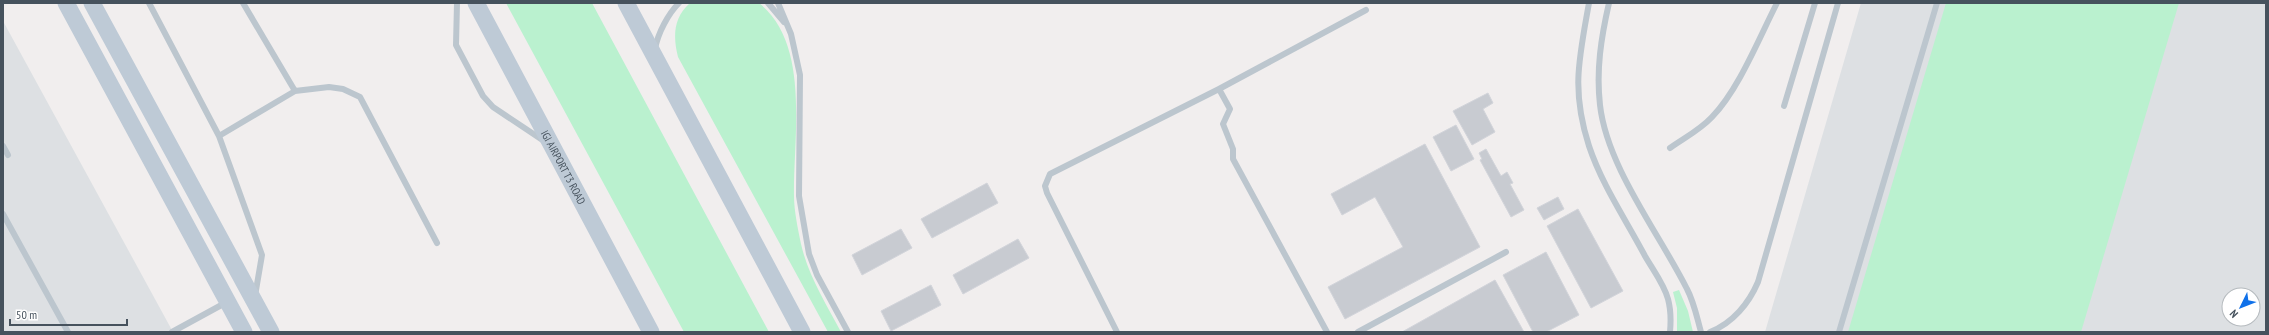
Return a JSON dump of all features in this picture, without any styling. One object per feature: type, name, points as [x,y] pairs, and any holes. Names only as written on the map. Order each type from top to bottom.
[{"type":"main road","points":[[66,3],[244,332]]},
{"type":"main road","points":[[92,3],[271,332]]},
{"type":"main road","name":"IGI AIRPORT T3 ROAD","points":[[476,3],[651,332]]},
{"type":"main road","points":[[626,3],[802,332]]},
{"type":"lane","points":[[149,3],[219,136],[262,255],[254,301]]},
{"type":"lane","points":[[243,3],[295,91]]},
{"type":"lane","points":[[457,3],[456,45],[483,96],[493,107],[553,147]]},
{"type":"lane","points":[[658,63],[655,50],[656,41],[668,18],[679,3]]},
{"type":"lane","points":[[768,3],[791,34]]},
{"type":"lane","points":[[778,3],[791,34],[800,75],[798,172],[801,216],[812,264],[848,332]]},
{"type":"lane","points":[[1589,3],[1578,63],[1577,88],[1584,125],[1589,145],[1605,184],[1665,293],[1670,311],[1670,332]]},
{"type":"lane","points":[[1609,3],[1598,63],[1600,106],[1608,136],[1630,188],[1688,290],[1702,332]]},
{"type":"lane","points":[[1670,148],[1701,127],[1724,104],[1777,3]]},
{"type":"lane","points":[[1784,106],[1815,3]]},
{"type":"lane","points":[[1710,332],[1735,316],[1745,307],[1758,282],[1838,3]]},
{"type":"lane","points":[[1839,332],[1936,3]]},
{"type":"lane","points":[[1117,332],[1047,193],[1046,180],[1054,170],[1219,88],[1366,10]]},
{"type":"lane","points":[[219,136],[295,91],[329,87],[343,89],[360,98],[437,243]]},
{"type":"lane","points":[[1219,88],[1230,109],[1223,124],[1233,149],[1234,159],[1327,332]]},
{"type":"lane","points":[[3,146],[8,156]]},
{"type":"lane","points":[[3,214],[68,332]]},
{"type":"lane","points":[[1358,332],[1506,252]]},
{"type":"lane","points":[[172,332],[228,301]]},
{"type":"shaded area","points":[[1861,3],[2266,3],[2266,332],[1765,332]]},
{"type":"shaded area","points":[[3,21],[173,332],[3,332]]},
{"type":"green space","points":[[506,3],[592,3],[769,332],[684,332]]},
{"type":"green space","points":[[690,3],[759,3],[775,21],[786,42],[793,67],[796,93],[794,196],[797,226],[808,267],[841,332],[828,332],[678,57],[675,42],[677,21],[684,9]]},
{"type":"green space","points":[[1946,3],[2179,3],[2081,332],[1848,332]]},
{"type":"green space","points":[[1679,290],[1688,311],[1693,332],[1677,332],[1677,308],[1673,292]]},
{"type":"building","points":[[1488,93],[1493,103],[1483,109],[1495,132],[1472,145],[1453,111]]},
{"type":"building","points":[[1456,125],[1474,159],[1451,171],[1433,137]]},
{"type":"building","points":[[1425,144],[1480,247],[1345,319],[1328,287],[1403,247],[1375,197],[1342,215],[1331,194]]},
{"type":"building","points":[[1486,149],[1501,176],[1507,172],[1513,183],[1510,184],[1524,210],[1511,217],[1480,160],[1482,159],[1479,153]]},
{"type":"building","points":[[987,183],[998,203],[932,238],[921,219]]},
{"type":"building","points":[[1558,197],[1564,209],[1544,220],[1537,208]]},
{"type":"building","points":[[1578,209],[1623,291],[1591,308],[1547,226]]},
{"type":"building","points":[[901,229],[912,248],[862,275],[852,255]]},
{"type":"building","points":[[1018,239],[1029,258],[963,294],[953,275]]},
{"type":"building","points":[[1546,252],[1579,315],[1546,332],[1533,332],[1503,275]]},
{"type":"building","points":[[1495,280],[1524,332],[1402,332]]},
{"type":"building","points":[[931,285],[941,305],[891,331],[881,311]]}]
